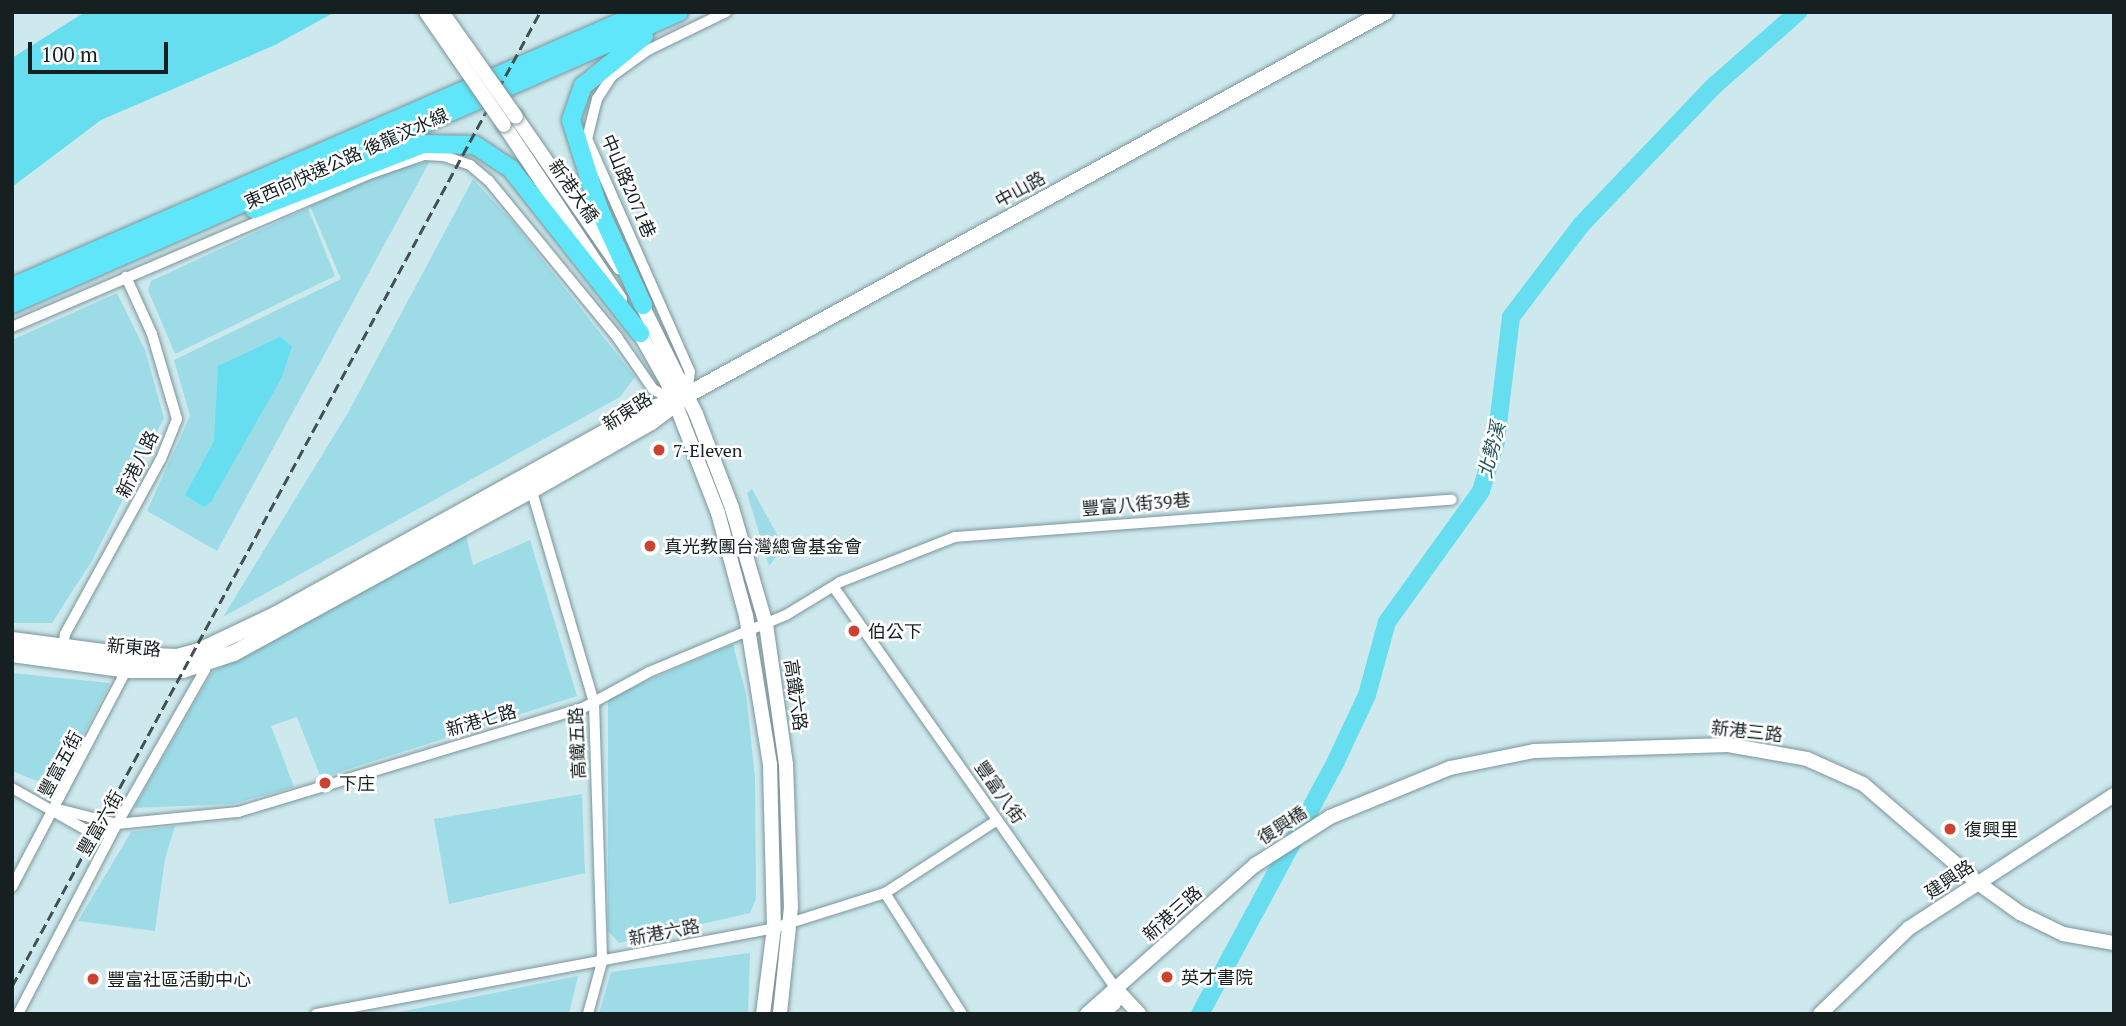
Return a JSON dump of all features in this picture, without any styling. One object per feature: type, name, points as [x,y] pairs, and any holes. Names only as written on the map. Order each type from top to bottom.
[{"type":"highway","name":"東西向快速公路 後龍汶水線","points":[[12,304],[92,262],[644,12]]},
{"type":"highway","name":"東西向快速公路 後龍汶水線","points":[[12,287],[92,262],[125,255],[672,16]]},
{"type":"highway","points":[[643,305],[599,209],[573,139],[571,120],[583,86],[672,16]]},
{"type":"highway","points":[[125,255],[351,175],[423,144],[475,145],[512,169],[640,333]]},
{"type":"main road","name":"中山路","points":[[681,398],[1385,12]]},
{"type":"main road","name":"新東路","points":[[12,640],[183,670],[651,422],[681,398]]},
{"type":"main road","name":"新東路","points":[[12,654],[63,651]]},
{"type":"street","name":"新港大橋","points":[[426,12],[510,121],[643,305],[681,398]]},
{"type":"street","name":"新港大橋","points":[[442,12],[607,274],[681,398]]},
{"type":"street","name":"中山路2071巷","points":[[681,398],[690,372],[606,191],[587,139],[591,115],[605,88],[648,50],[726,12]]},
{"type":"street","points":[[12,327],[126,277],[424,155],[470,165],[524,224],[617,337],[653,388],[681,398]]},
{"type":"street","points":[[524,224],[543,216]]},
{"type":"street","name":"新港八路","points":[[63,651],[161,459],[177,419],[152,334],[126,277]]},
{"type":"street","name":"高鐵六路","points":[[681,398],[732,508],[766,624],[786,764],[791,923],[780,1014]]},
{"type":"street","name":"高鐵六路","points":[[681,398],[718,513],[748,631],[770,765],[774,928],[763,1014]]},
{"type":"street","name":"高鐵五路","points":[[530,484],[594,703],[602,962],[588,1014]]},
{"type":"street","name":"豐富八街39巷","points":[[835,589],[840,582],[956,537],[1452,500]]},
{"type":"street","name":"新港七路","points":[[55,809],[117,824],[238,812],[308,794],[594,703],[649,672],[766,624],[835,589]]},
{"type":"street","name":"豐富八街","points":[[835,589],[1116,989],[1139,1014]]},
{"type":"street","name":"豐富六街","points":[[18,1014],[206,656]]},
{"type":"street","name":"豐富五街","points":[[12,887],[55,809],[129,662]]},
{"type":"street","name":"新港三路","points":[[1330,817],[1410,781],[1511,755],[1728,745],[1807,759],[1837,770],[1888,803],[1978,883],[2039,923],[2074,937],[2114,943]]},
{"type":"street","name":"新港七路","points":[[12,788],[55,809],[97,836],[117,824]]},
{"type":"street","name":"建興路","points":[[1820,1014],[1909,928],[2114,795]]},
{"type":"street","name":"復興橋","points":[[1255,865],[1330,817]]},
{"type":"street","name":"新港六路","points":[[316,1014],[774,928],[885,893],[996,821]]},
{"type":"street","name":"新港三路","points":[[1087,1014],[1255,865]]},
{"type":"street","points":[[885,893],[962,1014]]},
{"type":"street","name":"新港三路","points":[[1104,1014],[1114,1003],[1116,989]]},
{"type":"shaded area","points":[[85,12],[335,12],[275,45],[101,120],[12,187],[12,58]]},
{"type":"shaded area","points":[[430,161],[217,551],[147,511],[190,416],[174,360],[341,279],[310,206],[391,170]]},
{"type":"shaded area","points":[[473,179],[511,220],[635,377],[620,397],[223,617],[349,411]]},
{"type":"shaded area","points":[[308,208],[335,276],[175,354],[148,290],[151,281]]},
{"type":"shaded area","points":[[117,293],[145,350],[164,418],[93,559],[52,623],[12,623],[12,340]]},
{"type":"shaded area","points":[[280,337],[292,346],[282,377],[211,502],[204,507],[185,495],[214,441],[218,366]]},
{"type":"shaded area","points":[[752,489],[784,547],[769,566],[747,493]]},
{"type":"shaded area","points":[[466,535],[473,565],[530,540],[577,696],[321,778],[297,717],[271,726],[294,787],[233,804],[134,808],[212,672]]},
{"type":"shaded area","points":[[733,644],[746,694],[755,777],[756,899],[750,913],[619,943],[608,931],[608,698]]},
{"type":"shaded area","points":[[12,673],[110,683],[55,788],[12,771]]},
{"type":"shaded area","points":[[582,794],[585,873],[449,904],[434,819]]},
{"type":"shaded area","points":[[175,826],[165,859],[155,931],[78,921],[131,832]]},
{"type":"shaded area","points":[[750,953],[748,1014],[599,1014],[611,972]]},
{"type":"shaded area","points":[[578,976],[569,1014],[389,1014]]},
{"type":"waterway","name":"北勢溪","points":[[1200,1014],[1336,761],[1367,695],[1387,622],[1481,491],[1496,441],[1511,317],[1581,225],[1715,85],[1798,12]]},
{"type":"tunnel","points":[[554,211],[603,192]]},
{"type":"railway","points":[[12,986],[540,12]]},
{"type":"place","name":"7-Eleven","points":[[659,450]]},
{"type":"place","name":"真光教團台灣總會基金會","points":[[650,546]]},
{"type":"place","name":"伯公下","points":[[854,631]]},
{"type":"place","name":"下庄","points":[[325,783]]},
{"type":"place","name":"復興里","points":[[1950,829]]},
{"type":"place","name":"英才書院","points":[[1167,977]]},
{"type":"place","name":"豐富社區活動中心","points":[[93,979]]}]
